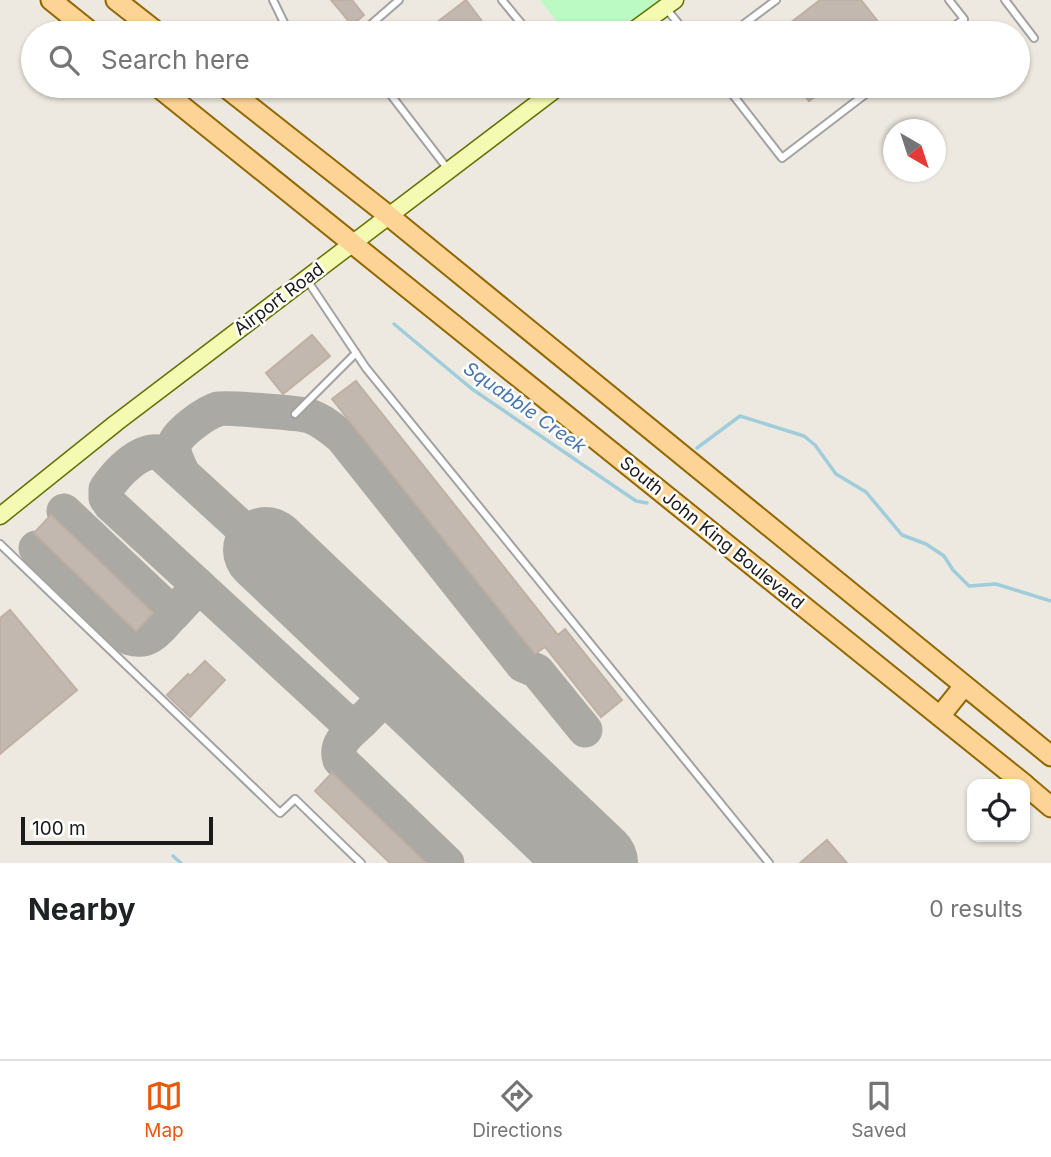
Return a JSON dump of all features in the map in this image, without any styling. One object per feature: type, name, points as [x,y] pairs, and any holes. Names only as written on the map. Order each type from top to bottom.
[{"type":"main road","points":[[51,0],[77,21]]},
{"type":"main road","points":[[116,0],[143,21]]},
{"type":"main road","name":"South John King Boulevard","points":[[172,98],[1017,779]]},
{"type":"main road","points":[[239,98],[389,216],[1051,756]]},
{"type":"main road","points":[[940,716],[964,686]]},
{"type":"main road","name":"South John King Boulevard","points":[[1030,790],[1051,807]]},
{"type":"street","points":[[647,21],[670,4]]},
{"type":"street","name":"Airport Road","points":[[0,516],[107,430],[544,98]]},
{"type":"lane","points":[[273,0],[283,21]]},
{"type":"lane","points":[[375,21],[399,0]]},
{"type":"lane","points":[[502,0],[519,21]]},
{"type":"lane","points":[[748,21],[776,0]]},
{"type":"lane","points":[[949,0],[964,19],[961,21]]},
{"type":"lane","points":[[1004,0],[1021,21]]},
{"type":"lane","points":[[670,4],[679,21]]},
{"type":"lane","points":[[1030,33],[1034,38]]},
{"type":"lane","points":[[393,98],[448,170]]},
{"type":"lane","points":[[735,98],[782,158],[860,98]]},
{"type":"lane","points":[[306,279],[356,353],[769,863]]},
{"type":"lane","points":[[295,414],[356,353]]},
{"type":"lane","points":[[0,544],[280,813],[295,799],[361,863]]},
{"type":"green space","points":[[540,0],[663,0],[636,21],[557,21]]},
{"type":"building","points":[[331,0],[352,0],[364,15],[357,21],[349,21]]},
{"type":"building","points":[[466,0],[482,21],[439,21]]},
{"type":"building","points":[[820,0],[861,0],[878,21],[793,21]]},
{"type":"building","points":[[312,335],[330,356],[283,394],[266,373]]},
{"type":"building","points":[[356,381],[558,635],[565,629],[622,700],[601,717],[545,647],[535,654],[332,399]]},
{"type":"building","points":[[51,515],[153,613],[136,631],[34,533]]},
{"type":"building","points":[[10,610],[77,690],[0,754],[0,618]]},
{"type":"building","points":[[205,661],[225,680],[190,717],[167,695]]},
{"type":"building","points":[[332,773],[426,863],[390,863],[315,791]]},
{"type":"building","points":[[827,840],[847,863],[800,863]]},
{"type":"waterway","name":"Squabble Creek","points":[[394,324],[472,389],[636,501],[647,503]]},
{"type":"waterway","name":"Squabble Creek","points":[[697,448],[740,416],[804,436],[815,445],[836,474],[866,492],[902,535],[926,544],[944,556],[969,586],[996,584],[1051,601]]},
{"type":"waterway","points":[[173,856],[181,863]]},
{"type":"taxiway","points":[[182,472],[174,452],[176,441],[192,424],[218,409],[299,414],[325,424],[342,437],[523,665],[537,671],[585,730]]},
{"type":"taxiway","points":[[266,550],[159,452],[136,458],[122,469],[106,489],[106,498],[111,505],[344,720],[356,723],[362,721],[402,680]]},
{"type":"taxiway","points":[[64,511],[173,614],[199,586]]},
{"type":"taxiway","points":[[36,548],[130,638],[149,637],[173,614]]},
{"type":"taxiway","points":[[362,721],[341,743],[340,760],[447,863]]},
{"type":"runway","points":[[266,550],[595,863]]}]
